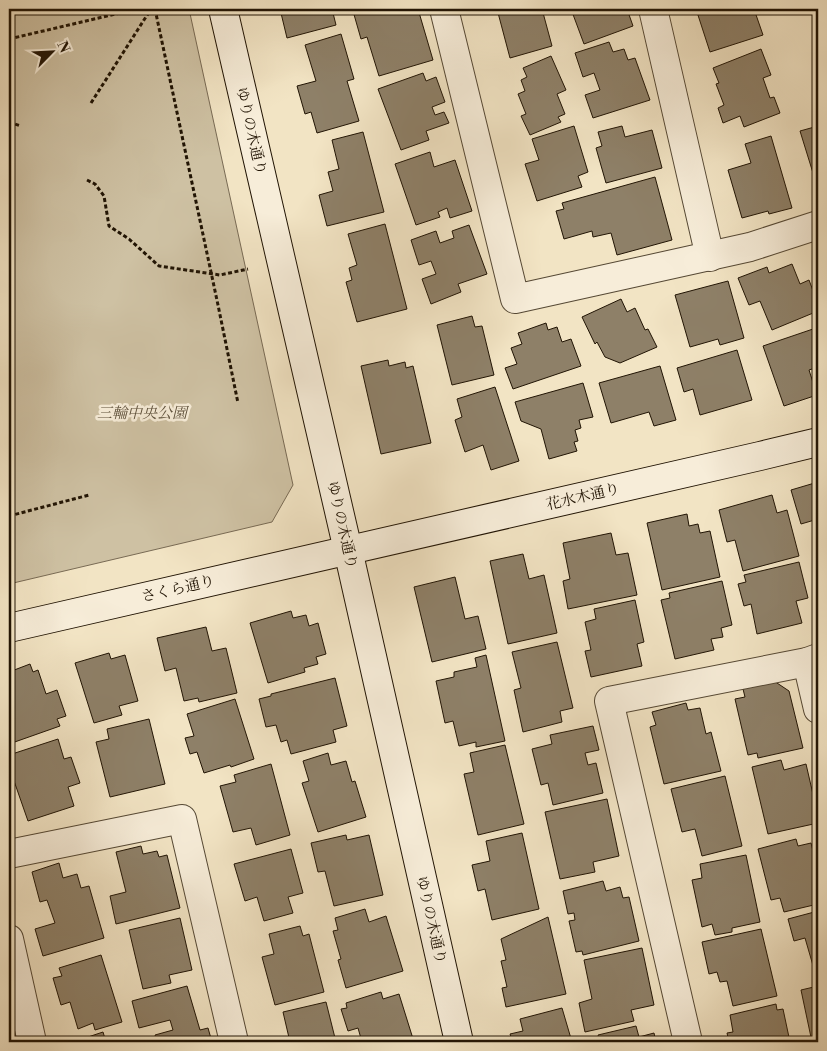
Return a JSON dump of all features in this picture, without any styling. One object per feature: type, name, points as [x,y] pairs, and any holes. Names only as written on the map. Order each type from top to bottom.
[{"type":"street","name":"ゆりの木通り","points":[[223,9],[459,1042]]},
{"type":"street","points":[[444,9],[515,299],[710,257],[750,247],[818,225]]},
{"type":"street","points":[[653,9],[710,257]]},
{"type":"street","name":"花水木通り","points":[[348,550],[818,442]]},
{"type":"street","name":"さくら通り","points":[[9,628],[348,550]]},
{"type":"street","points":[[688,1042],[609,701],[813,660],[818,709]]},
{"type":"street","points":[[9,854],[182,819],[234,1042]]},
{"type":"street","points":[[9,938],[32,1042]]},
{"type":"path","points":[[9,39],[137,9]]},
{"type":"path","points":[[91,103],[153,9]]},
{"type":"path","points":[[153,9],[238,403]]},
{"type":"path","points":[[9,122],[21,126]]},
{"type":"path","points":[[87,180],[95,184],[104,196],[109,226],[129,239],[159,266],[220,275],[256,267]]},
{"type":"path","points":[[9,516],[89,494]]},
{"type":"green space","name":"三輪中央公園","points":[[9,9],[189,9],[293,485],[272,522],[9,584]]},
{"type":"building","points":[[280,9],[332,9],[336,25],[287,38]]},
{"type":"building","points":[[360,9],[390,9],[391,13],[405,9],[418,9],[433,60],[379,76],[367,37],[361,39],[353,11]]},
{"type":"building","points":[[497,9],[542,9],[552,46],[510,58]]},
{"type":"building","points":[[571,9],[627,9],[633,26],[584,44]]},
{"type":"building","points":[[696,9],[754,9],[763,35],[710,52]]},
{"type":"building","points":[[341,34],[354,79],[347,81],[359,121],[317,133],[311,112],[305,114],[297,86],[316,81],[305,45]]},
{"type":"building","points":[[609,42],[613,52],[624,49],[628,60],[635,58],[650,100],[593,118],[585,95],[600,90],[594,73],[583,77],[575,53]]},
{"type":"building","points":[[761,49],[771,75],[763,78],[770,98],[774,97],[780,113],[744,127],[740,116],[723,123],[718,108],[724,105],[716,84],[719,83],[713,68]]},
{"type":"building","points":[[551,56],[566,90],[557,94],[565,114],[558,117],[561,122],[530,135],[521,116],[526,114],[518,94],[525,91],[521,80],[527,77],[523,68]]},
{"type":"building","points":[[423,73],[426,81],[436,77],[445,102],[432,107],[435,115],[444,112],[449,123],[426,131],[429,140],[401,150],[378,89]]},
{"type":"building","points":[[574,126],[588,172],[578,176],[582,187],[537,201],[525,164],[539,160],[532,139]]},
{"type":"building","points":[[622,126],[625,137],[652,130],[662,168],[606,183],[596,148],[602,146],[598,132]]},
{"type":"building","points":[[818,126],[818,171],[813,173],[800,131]]},
{"type":"building","points":[[363,132],[384,212],[327,226],[319,195],[333,191],[328,172],[339,169],[332,140]]},
{"type":"building","points":[[771,136],[792,208],[769,214],[768,211],[742,218],[728,170],[751,163],[745,144]]},
{"type":"building","points":[[430,152],[434,167],[455,160],[472,211],[450,218],[447,208],[438,212],[440,217],[416,225],[395,164]]},
{"type":"building","points":[[655,177],[672,240],[617,255],[611,233],[593,237],[592,231],[564,239],[556,211],[564,209],[562,203]]},
{"type":"building","points":[[385,224],[407,309],[357,322],[346,282],[352,280],[349,268],[357,265],[348,234]]},
{"type":"building","points":[[469,225],[487,274],[458,284],[461,292],[431,304],[422,279],[436,274],[431,261],[419,265],[411,240],[436,231],[440,243],[454,238],[452,231]]},
{"type":"building","points":[[792,264],[800,284],[809,280],[818,304],[818,311],[772,330],[760,301],[749,305],[738,278],[767,267],[769,273]]},
{"type":"building","points":[[728,281],[744,338],[720,345],[718,339],[690,347],[675,295]]},
{"type":"building","points":[[621,299],[627,312],[635,308],[645,330],[648,329],[657,347],[620,363],[605,357],[597,342],[595,344],[582,317]]},
{"type":"building","points":[[472,316],[475,327],[482,326],[494,375],[452,385],[437,325]]},
{"type":"building","points":[[546,323],[548,330],[557,327],[562,342],[571,339],[581,366],[513,389],[505,368],[517,364],[511,348],[522,344],[518,333]]},
{"type":"building","points":[[813,329],[818,344],[818,367],[809,370],[817,395],[784,406],[763,346]]},
{"type":"building","points":[[737,350],[752,400],[700,415],[693,389],[684,392],[677,368]]},
{"type":"building","points":[[388,360],[389,366],[405,362],[406,368],[413,366],[431,443],[381,454],[361,366]]},
{"type":"building","points":[[660,366],[676,420],[654,426],[649,412],[611,423],[599,383]]},
{"type":"building","points":[[583,383],[593,417],[579,420],[581,428],[575,430],[578,441],[574,442],[577,451],[549,459],[541,429],[521,421],[515,402]]},
{"type":"building","points":[[495,387],[519,461],[491,470],[483,445],[465,452],[455,420],[462,417],[457,399]]},
{"type":"building","points":[[818,482],[818,519],[801,524],[791,490]]},
{"type":"building","points":[[772,495],[777,513],[787,510],[799,556],[743,571],[735,540],[727,542],[719,510]]},
{"type":"building","points":[[687,514],[689,526],[698,524],[700,533],[710,531],[720,577],[662,590],[647,523]]},
{"type":"building","points":[[611,533],[616,555],[628,553],[637,595],[568,609],[563,581],[570,579],[563,543]]},
{"type":"building","points":[[523,554],[529,579],[544,575],[557,633],[508,644],[490,561]]},
{"type":"building","points":[[799,562],[808,598],[796,601],[802,623],[757,634],[751,604],[744,606],[738,584],[746,582],[744,575]]},
{"type":"building","points":[[455,577],[465,619],[478,616],[486,649],[432,662],[414,587]]},
{"type":"building","points":[[722,581],[732,625],[721,628],[723,637],[711,639],[714,650],[675,659],[661,600],[670,598],[669,593]]},
{"type":"building","points":[[635,600],[644,642],[637,644],[642,666],[591,677],[585,651],[591,650],[585,622],[596,619],[594,609]]},
{"type":"building","points":[[291,611],[293,618],[306,615],[309,626],[318,623],[326,654],[316,657],[318,664],[304,668],[305,672],[268,683],[250,623]]},
{"type":"building","points":[[206,627],[212,651],[226,648],[237,693],[199,702],[198,698],[184,701],[176,668],[165,671],[157,638]]},
{"type":"building","points":[[557,642],[573,708],[560,711],[562,722],[523,732],[514,690],[521,688],[512,652]]},
{"type":"building","points":[[109,653],[111,659],[125,655],[138,701],[119,706],[122,715],[94,723],[75,663]]},
{"type":"building","points":[[486,655],[505,741],[476,747],[476,742],[459,746],[453,721],[445,723],[436,681],[454,677],[454,672],[477,667],[475,658]]},
{"type":"building","points":[[30,664],[33,672],[38,670],[46,694],[57,690],[66,716],[57,719],[60,726],[9,744],[9,672]]},
{"type":"building","points":[[335,678],[347,726],[333,730],[336,742],[291,754],[287,740],[281,742],[276,725],[266,727],[259,699],[271,696],[271,694]]},
{"type":"building","points":[[774,681],[789,691],[803,748],[758,758],[757,753],[748,755],[735,699],[745,697],[743,689]]},
{"type":"building","points":[[235,699],[254,759],[231,767],[230,765],[204,773],[197,752],[190,754],[185,738],[194,736],[187,714]]},
{"type":"building","points":[[686,703],[688,710],[700,708],[706,734],[711,732],[721,771],[664,784],[650,727],[656,725],[652,712]]},
{"type":"building","points":[[149,719],[165,784],[110,797],[96,742],[109,739],[107,729]]},
{"type":"building","points":[[593,726],[599,750],[585,753],[588,765],[596,763],[603,793],[553,805],[548,783],[541,785],[532,749],[552,744],[550,735]]},
{"type":"building","points":[[58,739],[64,759],[71,757],[80,783],[68,787],[74,806],[28,821],[13,778],[9,779],[9,755]]},
{"type":"building","points":[[505,745],[524,824],[478,835],[464,774],[474,772],[470,753]]},
{"type":"building","points":[[328,753],[331,765],[346,761],[352,782],[355,781],[366,817],[318,832],[302,783],[309,781],[303,761]]},
{"type":"building","points":[[781,760],[784,770],[806,764],[818,823],[768,834],[752,767]]},
{"type":"building","points":[[271,764],[290,835],[256,845],[251,828],[233,832],[220,786],[236,782],[234,775]]},
{"type":"building","points":[[725,776],[742,846],[702,856],[695,829],[682,832],[671,789]]},
{"type":"building","points":[[607,799],[619,856],[593,862],[595,872],[560,879],[545,812]]},
{"type":"building","points":[[522,833],[539,909],[492,920],[485,889],[478,891],[472,865],[490,861],[486,841]]},
{"type":"building","points":[[346,835],[347,840],[369,835],[383,895],[334,906],[325,871],[318,872],[311,843]]},
{"type":"building","points":[[796,839],[798,846],[811,843],[816,863],[818,862],[818,904],[784,912],[780,898],[771,900],[758,849]]},
{"type":"building","points":[[141,846],[143,854],[157,851],[159,857],[167,855],[180,908],[116,924],[110,896],[126,892],[116,852]]},
{"type":"building","points":[[291,849],[303,893],[288,897],[293,913],[264,921],[257,897],[245,901],[234,864]]},
{"type":"building","points":[[746,855],[760,922],[732,928],[732,932],[715,935],[712,924],[702,927],[692,880],[702,878],[700,864]]},
{"type":"building","points":[[59,863],[63,878],[77,874],[81,888],[89,886],[104,938],[43,956],[35,929],[55,923],[47,900],[40,902],[32,872]]},
{"type":"building","points":[[603,881],[606,891],[620,887],[623,898],[629,897],[639,941],[583,955],[582,951],[576,952],[569,921],[575,920],[574,913],[568,914],[563,891]]},
{"type":"building","points":[[365,909],[369,922],[386,916],[403,971],[346,988],[338,960],[341,959],[333,931],[338,930],[335,918]]},
{"type":"building","points":[[818,911],[818,968],[814,969],[805,938],[794,941],[788,919]]},
{"type":"building","points":[[548,917],[566,994],[506,1007],[502,988],[507,987],[501,961],[506,960],[501,939]]},
{"type":"building","points":[[180,918],[192,970],[169,975],[171,983],[143,989],[129,930]]},
{"type":"building","points":[[300,926],[303,936],[309,934],[324,992],[275,1005],[262,957],[274,954],[269,934]]},
{"type":"building","points":[[761,929],[777,996],[733,1006],[727,981],[720,982],[717,972],[709,974],[702,942]]},
{"type":"building","points":[[642,948],[654,1005],[631,1010],[634,1021],[585,1032],[579,1003],[592,999],[584,960]]},
{"type":"building","points":[[101,955],[122,1022],[95,1030],[93,1023],[78,1029],[70,1002],[61,1005],[53,978],[62,976],[59,968]]},
{"type":"building","points":[[187,986],[200,1030],[208,1028],[212,1042],[157,1042],[155,1035],[173,1030],[170,1020],[139,1028],[132,1001]]},
{"type":"building","points":[[818,986],[818,1042],[812,1042],[801,990]]},
{"type":"building","points":[[381,992],[383,999],[399,994],[414,1042],[362,1042],[358,1028],[348,1031],[341,1009],[347,1008],[346,1003]]},
{"type":"building","points":[[326,1002],[336,1042],[290,1042],[283,1012]]},
{"type":"building","points":[[776,1004],[777,1010],[783,1009],[790,1042],[729,1042],[727,1033],[733,1032],[730,1015]]},
{"type":"building","points":[[562,1008],[572,1042],[513,1042],[510,1034],[523,1031],[520,1019]]},
{"type":"building","points":[[636,1026],[639,1037],[654,1033],[656,1042],[600,1042],[598,1035]]},
{"type":"building","points":[[103,1032],[106,1042],[83,1042],[82,1039]]}]
